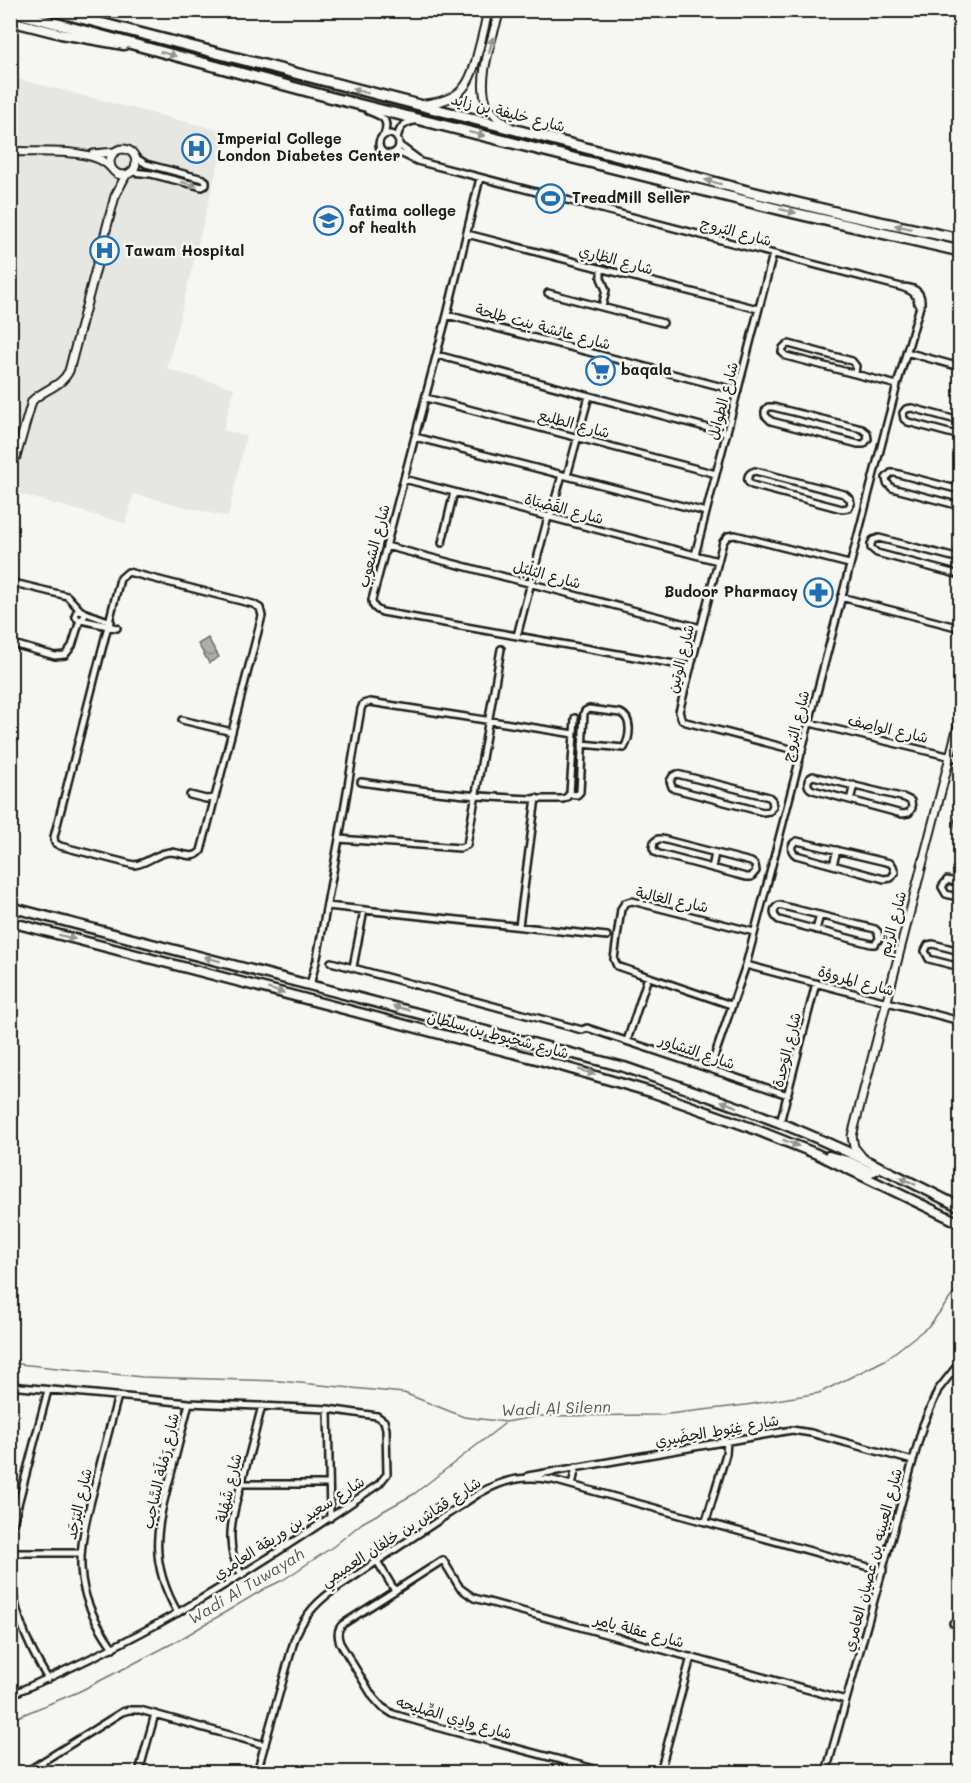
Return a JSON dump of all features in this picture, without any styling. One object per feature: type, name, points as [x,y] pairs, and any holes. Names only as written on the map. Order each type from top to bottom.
[{"type":"highway","name":"شارع خليفة بن زايد","points":[[50,10],[769,197],[960,239]]},
{"type":"highway","name":"شارع خليفة بن زايد","points":[[10,11],[420,120],[960,251]]},
{"type":"main road","name":"شارع خليفة بن زايد","points":[[10,21],[82,39],[144,47]]},
{"type":"main road","name":"شارع شخبوط بن سلطان","points":[[10,907],[624,1067],[780,1123],[873,1163],[960,1207]]},
{"type":"main road","name":"شارع شخبوط بن سلطان","points":[[10,922],[590,1073],[701,1108],[817,1154],[959,1222]]},
{"type":"main road","points":[[817,1154],[847,1161],[871,1172],[876,1170],[873,1163]]},
{"type":"street","points":[[417,105],[450,99],[458,95],[468,84],[475,66],[489,10]]},
{"type":"street","points":[[500,10],[483,75],[482,88],[488,108],[517,131]]},
{"type":"street","points":[[10,26],[31,27]]},
{"type":"street","points":[[333,98],[381,116],[386,121],[384,135],[378,143],[381,150],[387,154],[396,151],[398,131],[402,125],[420,120]]},
{"type":"street","points":[[384,135],[391,135],[398,142]]},
{"type":"street","name":"شارع البُروج","points":[[398,142],[411,155],[425,163]]},
{"type":"street","points":[[10,150],[50,148],[99,154],[126,149],[132,152],[136,165],[115,196]]},
{"type":"street","points":[[10,150],[59,152],[94,157],[102,159],[117,174],[151,174],[202,187],[206,185],[203,179],[146,164],[135,157]]},
{"type":"street","name":"شارع البُروج","points":[[396,151],[410,159],[480,178],[912,288],[921,298],[849,564],[746,965],[710,1069]]},
{"type":"street","points":[[10,462],[16,457],[32,401],[61,382],[69,371],[115,196],[116,186],[110,160],[115,152]]},
{"type":"street","name":"شارع الشعوب","points":[[480,178],[426,398],[372,600],[373,605],[376,610],[691,667]]},
{"type":"street","name":"شارع الظاري","points":[[467,234],[758,309]]},
{"type":"street","name":"شارع الطوايل","points":[[695,555],[773,254]]},
{"type":"street","points":[[601,269],[601,278],[606,290],[602,307]]},
{"type":"street","points":[[548,292],[663,323]]},
{"type":"street","name":"شارع عائشة بنت طلحة","points":[[447,315],[738,391]]},
{"type":"street","points":[[855,374],[856,366],[852,361],[789,344],[783,348],[783,354],[786,356],[897,385]]},
{"type":"street","points":[[906,352],[960,367]]},
{"type":"street","points":[[437,355],[727,433]]},
{"type":"street","points":[[517,636],[549,517],[578,438],[589,396]]},
{"type":"street","name":"شارع الطليع","points":[[426,398],[716,474]]},
{"type":"street","points":[[772,406],[864,430],[868,439],[866,443],[860,444],[771,421],[765,417],[765,411],[772,406]]},
{"type":"street","points":[[903,413],[910,408],[960,421]]},
{"type":"street","points":[[890,410],[903,413]]},
{"type":"street","points":[[903,413],[904,419],[908,422],[960,436]]},
{"type":"street","points":[[945,432],[950,418]]},
{"type":"street","points":[[823,435],[826,420]]},
{"type":"street","points":[[415,437],[706,512]]},
{"type":"street","points":[[868,439],[882,442]]},
{"type":"street","points":[[755,471],[810,485],[846,495],[851,504],[848,508],[842,509],[752,486],[748,482],[748,477],[755,471]]},
{"type":"street","points":[[886,478],[889,474],[895,473],[960,490]]},
{"type":"street","points":[[873,475],[886,478]]},
{"type":"street","points":[[886,478],[892,488],[960,506]]},
{"type":"street","name":"شارع القَصْبَاة","points":[[404,479],[718,561]]},
{"type":"street","points":[[928,497],[932,482]]},
{"type":"street","points":[[806,500],[810,485]]},
{"type":"street","points":[[442,543],[454,492]]},
{"type":"street","points":[[851,504],[865,507]]},
{"type":"street","name":"شارع الوتين","points":[[802,752],[682,720],[680,712],[691,667],[726,537],[732,535],[849,564]]},
{"type":"street","points":[[960,559],[879,538],[874,539],[871,544],[874,552],[960,575]]},
{"type":"street","points":[[856,540],[871,544]]},
{"type":"street","name":"شارع البُلْبُل","points":[[386,546],[701,628]]},
{"type":"street","points":[[911,562],[915,548]]},
{"type":"street","points":[[128,572],[258,606],[262,618],[232,732],[201,851],[195,856],[174,852],[164,853],[141,864],[130,865],[55,843],[54,834],[120,579],[128,572]]},
{"type":"street","points":[[10,582],[67,596],[74,602],[80,616],[71,650],[61,656],[10,643]]},
{"type":"street","points":[[842,597],[960,628]]},
{"type":"street","points":[[80,616],[101,625],[109,623],[117,626]]},
{"type":"street","points":[[339,839],[462,848],[468,843],[501,649]]},
{"type":"street","points":[[310,985],[327,906],[363,704],[370,702],[574,734]]},
{"type":"street","points":[[569,794],[577,795],[580,792],[582,744],[584,713],[586,709],[622,713],[628,718],[624,748],[582,744]]},
{"type":"street","points":[[361,782],[420,791],[476,796],[563,799],[569,794],[575,718]]},
{"type":"street","name":"شارع الرِّيم","points":[[852,1136],[960,718]]},
{"type":"street","points":[[182,720],[232,732]]},
{"type":"street","name":"شارع الواصف","points":[[810,723],[960,759]]},
{"type":"street","points":[[679,775],[730,788],[769,797],[773,806],[770,811],[766,812],[726,802],[673,788],[670,779],[679,775]]},
{"type":"street","name":"شارع البُروج","points":[[816,776],[854,785],[907,799],[912,803],[912,808],[909,813],[902,814],[811,789],[808,781],[811,777],[816,776]]},
{"type":"street","name":"شارع البُروج","points":[[795,778],[808,781]]},
{"type":"street","points":[[850,800],[854,785]]},
{"type":"street","points":[[726,802],[730,788]]},
{"type":"street","points":[[190,795],[206,799],[215,798]]},
{"type":"street","points":[[519,926],[536,798]]},
{"type":"street","points":[[773,806],[787,810]]},
{"type":"street","points":[[960,817],[960,826]]},
{"type":"street","points":[[658,839],[662,839],[751,862],[755,865],[756,872],[748,877],[711,868],[657,853],[653,850],[653,844],[658,839]]},
{"type":"street","points":[[799,840],[837,849],[890,863],[895,873],[891,878],[884,879],[796,855],[792,846],[799,840]]},
{"type":"street","points":[[778,843],[792,846]]},
{"type":"street","points":[[833,865],[837,849]]},
{"type":"street","points":[[711,868],[715,853]]},
{"type":"street","points":[[756,872],[770,875]]},
{"type":"street","points":[[960,883],[947,880],[942,887],[946,894],[960,898]]},
{"type":"street","name":"شارع الغالية","points":[[731,1005],[619,968],[614,962],[621,909],[627,902],[632,901],[754,932]]},
{"type":"street","points":[[782,905],[875,929],[879,939],[875,944],[871,944],[779,920],[775,917],[774,910],[777,906],[782,905]]},
{"type":"street","points":[[327,906],[607,936]]},
{"type":"street","points":[[761,908],[774,910]]},
{"type":"street","points":[[353,967],[364,910]]},
{"type":"street","points":[[816,930],[820,915]]},
{"type":"street","points":[[960,951],[933,944],[928,945],[925,951],[929,959],[960,968]]},
{"type":"street","name":"شارع التشاور","points":[[331,962],[582,1030],[587,1028],[788,1095]]},
{"type":"street","name":"شارع المروؤة","points":[[746,965],[960,1021]]},
{"type":"street","points":[[627,1041],[648,977]]},
{"type":"street","name":"شارع الوَحدة","points":[[780,1123],[816,983]]},
{"type":"street","points":[[828,1143],[842,1144],[852,1136],[856,1150],[862,1157],[873,1163]]},
{"type":"street","name":"شارع العيينه بن عصيان العامري","points":[[826,1773],[923,1425],[933,1399],[960,1362]]},
{"type":"street","name":"شارع سعيد بن وريقة العامري","points":[[10,1386],[189,1403],[328,1409],[381,1418],[386,1425],[387,1469],[386,1478],[383,1481],[242,1575],[113,1648],[10,1695]]},
{"type":"street","points":[[10,1535],[48,1390]]},
{"type":"street","name":"شارع البَرْجَد","points":[[113,1648],[101,1631],[85,1593],[80,1553],[83,1529],[118,1396]]},
{"type":"street","name":"شارع رَمْلَة السَّاحِب","points":[[178,1612],[164,1585],[157,1540],[161,1510],[189,1403]]},
{"type":"street","name":"شارع شَهْلة","points":[[242,1575],[234,1559],[231,1539],[233,1514],[262,1406]]},
{"type":"street","points":[[328,1409],[330,1518]]},
{"type":"street","name":"شارع غِيُوط الحِضَيرِي","points":[[520,1478],[785,1431],[802,1431],[913,1461]]},
{"type":"street","points":[[706,1521],[728,1441]]},
{"type":"street","points":[[715,1443],[726,1454]]},
{"type":"street","points":[[572,1485],[576,1467]]},
{"type":"street","name":"شارع قمّاش بن خلفان العميمي","points":[[257,1773],[294,1641],[305,1617],[322,1598],[487,1489],[504,1481],[542,1478],[572,1485],[883,1570]]},
{"type":"street","points":[[241,1484],[329,1484]]},
{"type":"street","points":[[10,1553],[80,1553]]},
{"type":"street","name":"شارع وادِي الصِّليحه","points":[[443,1560],[343,1624],[338,1632],[340,1643],[373,1697],[382,1707],[400,1717],[606,1773]]},
{"type":"street","name":"شارع عقلة يامر","points":[[443,1560],[460,1588],[474,1598],[846,1700]]},
{"type":"street","points":[[377,1561],[395,1590]]},
{"type":"street","points":[[10,1568],[19,1619],[27,1640],[48,1679]]},
{"type":"street","points":[[953,1623],[960,1625]]},
{"type":"street","points":[[660,1773],[691,1657]]},
{"type":"street","points":[[26,1773],[125,1711],[136,1709],[265,1744]]},
{"type":"street","points":[[139,1773],[155,1714]]},
{"type":"street","points":[[564,1773],[567,1762]]},
{"type":"shaded area","name":"Tawam Hospital","points":[[10,77],[226,132],[167,369],[234,388],[223,430],[246,436],[228,517],[134,494],[125,523],[11,492]]},
{"type":"water","points":[[208,638],[219,657],[209,663],[198,644]]},
{"type":"waterway","name":"Wadi Al Tuwayah","points":[[10,1363],[142,1377],[279,1381],[404,1393],[464,1417],[506,1422],[539,1416],[660,1415],[746,1405],[819,1393],[885,1360],[930,1325],[960,1285]]},
{"type":"waterway","name":"Wadi Al Tuwayah","points":[[10,1720],[78,1692],[127,1667],[283,1580],[334,1546],[362,1523],[414,1494],[504,1424]]},
{"type":"place","name":"Imperial College London Diabetes Center","points":[[196,148]]},
{"type":"place","name":"TreadMill Seller","points":[[551,198]]},
{"type":"place","name":"fatima college of health","points":[[328,220]]},
{"type":"place","name":"Tawam Hospital","points":[[104,251]]},
{"type":"place","name":"baqala","points":[[600,370]]},
{"type":"place","name":"Budoor Pharmacy","points":[[819,592]]},
{"type":"water label","name":"Wadi Al Silenn","points":[[556,1408]]}]
